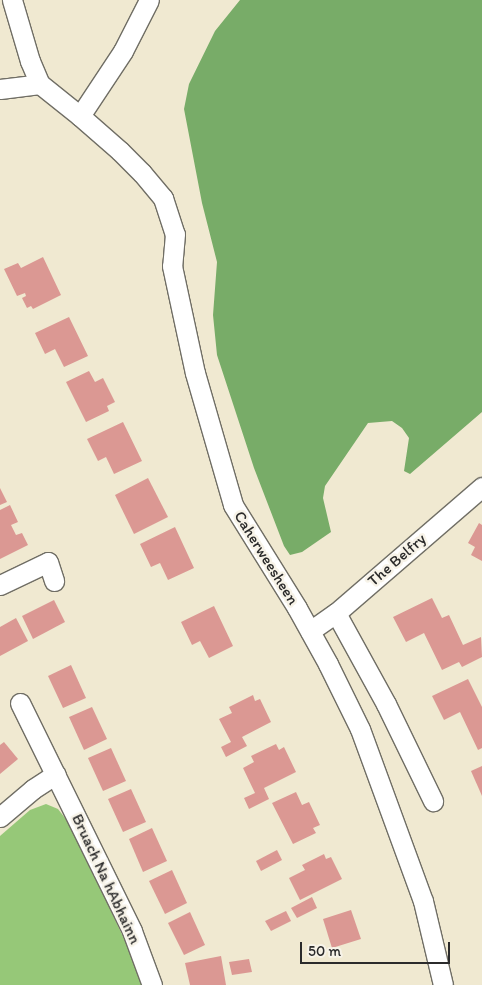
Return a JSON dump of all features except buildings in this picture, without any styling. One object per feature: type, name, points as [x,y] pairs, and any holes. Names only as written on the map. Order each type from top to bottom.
[{"type":"street","points":[[0,89],[40,84],[22,36],[12,0]]},
{"type":"street","points":[[80,116],[123,51],[148,0]]},
{"type":"street","name":"Caherweesheen","points":[[40,84],[80,116],[142,173],[162,198],[175,234],[172,266],[195,372],[233,505],[310,631],[360,729],[424,901],[443,985]]},
{"type":"street","name":"The Belfry","points":[[310,631],[336,613],[482,486]]},
{"type":"street","points":[[0,585],[48,562],[54,581]]},
{"type":"street","points":[[336,613],[386,704],[433,801]]},
{"type":"street","name":"Bruach Na hAbhainn","points":[[20,703],[132,931],[152,985]]},
{"type":"street","points":[[0,817],[33,789],[56,774]]},
{"type":"green space","points":[[240,0],[482,0],[482,412],[410,474],[404,471],[409,438],[402,428],[392,421],[368,423],[325,486],[323,498],[331,532],[302,552],[290,555],[284,546],[254,468],[217,355],[213,315],[217,262],[202,203],[184,109],[189,84],[215,31]]},
{"type":"green space","points":[[46,804],[58,809],[72,827],[133,958],[142,985],[0,985],[0,836],[30,810]]}]
